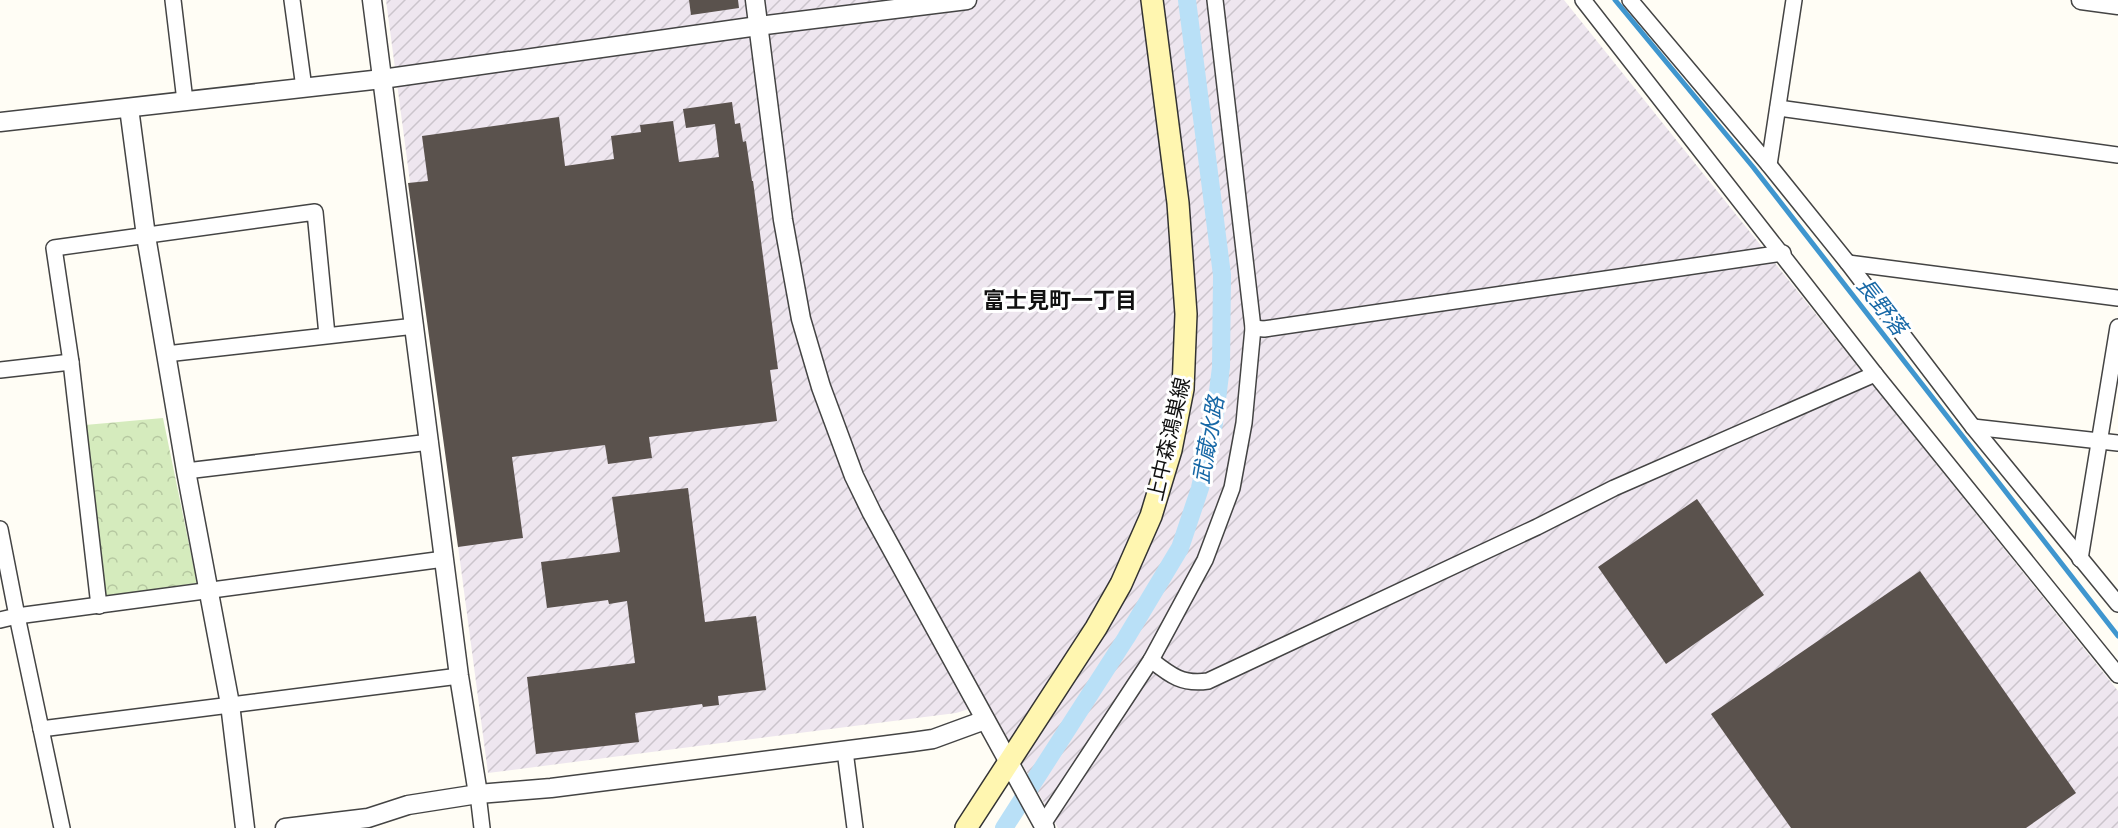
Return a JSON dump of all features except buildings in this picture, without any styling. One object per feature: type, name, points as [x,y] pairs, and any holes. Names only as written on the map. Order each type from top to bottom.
[{"type":"main road","name":"上中森鴻巣線","points":[[966,828],[1014,770],[1125,576],[1158,497],[1178,419],[1185,365],[1184,277],[1175,179],[1152,0]]},
{"type":"street","points":[[173,0],[185,101]]},
{"type":"street","points":[[292,0],[304,88]]},
{"type":"street","points":[[372,0],[459,676],[482,828]]},
{"type":"street","points":[[755,0],[783,220],[801,320],[821,387],[854,476],[872,513],[1041,821],[1151,660],[1205,560],[1232,488],[1244,423],[1253,328],[1215,0]]},
{"type":"street","points":[[0,122],[382,79],[758,26],[967,0]]},
{"type":"street","points":[[1583,0],[1783,253],[1875,374],[2118,675]]},
{"type":"street","points":[[1630,0],[1848,263],[1973,427],[2080,559],[2110,586],[2118,604]]},
{"type":"street","points":[[1769,165],[1794,0]]},
{"type":"street","points":[[2081,0],[2118,5]]},
{"type":"street","points":[[129,108],[146,236],[186,471],[230,704],[245,828]]},
{"type":"street","points":[[1778,108],[2118,155]]},
{"type":"street","points":[[99,606],[71,362],[54,248],[315,212],[327,335]]},
{"type":"street","points":[[1253,328],[1264,329],[1783,253]]},
{"type":"street","points":[[1848,263],[2118,298]]},
{"type":"street","points":[[166,354],[415,326]]},
{"type":"street","points":[[2080,559],[2118,327]]},
{"type":"street","points":[[0,370],[71,362]]},
{"type":"street","points":[[1151,660],[1180,680],[1194,683],[1208,681],[1537,527],[1614,488],[1875,374]]},
{"type":"street","points":[[1973,427],[2118,443]]},
{"type":"street","points":[[186,471],[430,442]]},
{"type":"street","points":[[0,529],[62,828]]},
{"type":"street","points":[[0,620],[444,559]]},
{"type":"street","points":[[42,729],[459,676]]},
{"type":"street","points":[[285,828],[368,818],[408,805],[478,794],[551,788],[933,738],[986,720]]},
{"type":"street","points":[[845,751],[855,828]]},
{"type":"shaded area","points":[[386,0],[1564,0],[2118,691],[2118,828],[1058,828],[988,703],[956,713],[488,773]]},
{"type":"green space","points":[[163,418],[197,583],[106,596],[85,425]]},
{"type":"waterway","name":"武蔵水路","points":[[1004,828],[1126,638],[1180,548],[1200,488],[1214,423],[1221,367],[1222,275],[1187,0]]},
{"type":"waterway","name":"長野落","points":[[1615,0],[1753,167],[2118,636]]},
{"type":"district","name":"富士見町一丁目","points":[[1060,300]]}]
